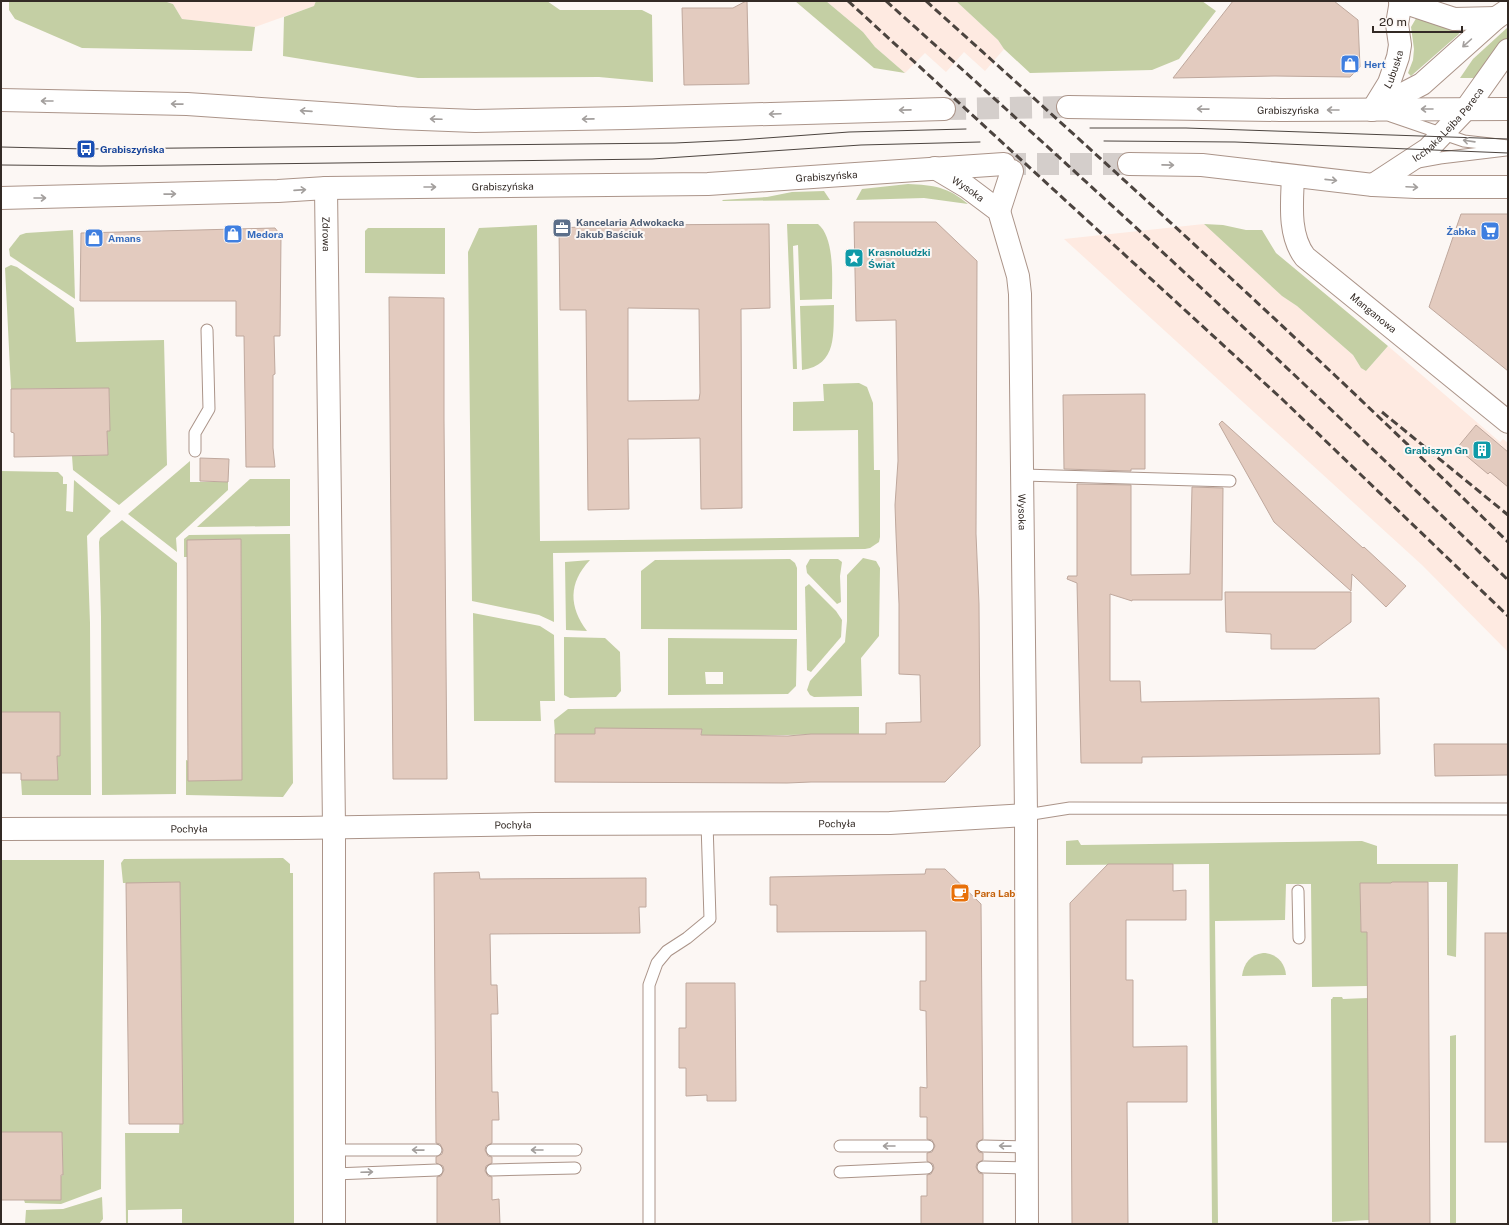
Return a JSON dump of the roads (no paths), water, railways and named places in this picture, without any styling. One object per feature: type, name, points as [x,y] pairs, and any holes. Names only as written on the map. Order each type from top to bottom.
[{"type":"street","name":"Lubuska","points":[[1372,110],[1389,84],[1398,57],[1400,46],[1397,24],[1401,1],[1454,18],[1502,14]]},
{"type":"street","points":[[1372,110],[1422,84],[1502,14]]},
{"type":"street","name":"Icchaka Lejba Pereca","points":[[1373,185],[1428,149],[1466,109],[1508,50]]},
{"type":"street","points":[[1,100],[187,104],[396,118],[475,121],[944,109]]},
{"type":"street","name":"Grabiszyńska","points":[[1068,107],[1372,110],[1508,109]]},
{"type":"street","points":[[1129,164],[1202,165],[1373,185],[1416,187],[1508,187]]},
{"type":"street","name":"Grabiszyńska","points":[[1,198],[278,191],[326,188],[708,184],[936,168],[1008,167],[999,210]]},
{"type":"street","name":"Wysoka","points":[[936,168],[967,187],[999,210],[1018,276],[1020,294],[1026,815],[1027,1224]]},
{"type":"street","name":"Manganowa","points":[[1293,176],[1294,233],[1298,249],[1305,257],[1508,422]]},
{"type":"street","name":"Zdrowa","points":[[326,188],[334,827],[334,1224]]},
{"type":"street","name":"Pochyła","points":[[1,830],[708,823],[890,823],[1026,815]]},
{"type":"lane","points":[[1372,110],[1464,141],[1508,146]]},
{"type":"lane","points":[[1405,164],[1440,158],[1508,150]]},
{"type":"lane","points":[[195,451],[195,433],[209,409],[206,330]]},
{"type":"lane","points":[[1023,476],[1230,481]]},
{"type":"lane","points":[[1026,815],[1070,808],[1508,809]]},
{"type":"lane","points":[[649,1224],[649,984],[657,963],[667,951],[687,938],[710,919],[708,823]]},
{"type":"lane","points":[[1298,891],[1299,938]]},
{"type":"lane","points":[[840,1146],[928,1146]]},
{"type":"lane","points":[[983,1146],[1027,1157]]},
{"type":"lane","points":[[334,1150],[436,1150]]},
{"type":"lane","points":[[492,1150],[576,1150]]},
{"type":"lane","points":[[983,1167],[1027,1157]]},
{"type":"lane","points":[[492,1170],[576,1168]]},
{"type":"lane","points":[[840,1172],[927,1168]]},
{"type":"lane","points":[[334,1174],[437,1170]]},
{"type":"tunnel","points":[[944,109],[1068,107]]},
{"type":"tunnel","points":[[1004,164],[1129,164]]},
{"type":"tram line","points":[[1090,128],[1186,128],[1508,139]]},
{"type":"tram line","points":[[1,147],[86,149],[675,143],[849,132],[966,129]]},
{"type":"tram line","points":[[1104,141],[1235,142],[1508,153]]},
{"type":"tram line","points":[[1,165],[100,166],[652,159],[861,145],[980,142]]},
{"type":"railway","points":[[848,1],[1283,400],[1508,616]]},
{"type":"railway","points":[[886,1],[1044,143],[1200,287],[1432,506],[1508,580]]},
{"type":"railway","points":[[926,1],[1220,268],[1365,404],[1508,542]]},
{"type":"railway","points":[[1382,412],[1508,515]]},
{"type":"place","name":"Hert","points":[[1350,64]]},
{"type":"place","name":"Grabiszyńska","points":[[86,149]]},
{"type":"place","name":"Kancelaria Adwokacka Jakub Baściuk","points":[[562,228]]},
{"type":"place","name":"Żabka","points":[[1490,231]]},
{"type":"place","name":"Medora","points":[[233,234]]},
{"type":"place","name":"Amans","points":[[94,238]]},
{"type":"place","name":"Krasnoludzki Świat","points":[[854,258]]},
{"type":"place","name":"Grabiszyn Gn","points":[[1482,450]]},
{"type":"place","name":"Para Lab","points":[[960,893]]}]
